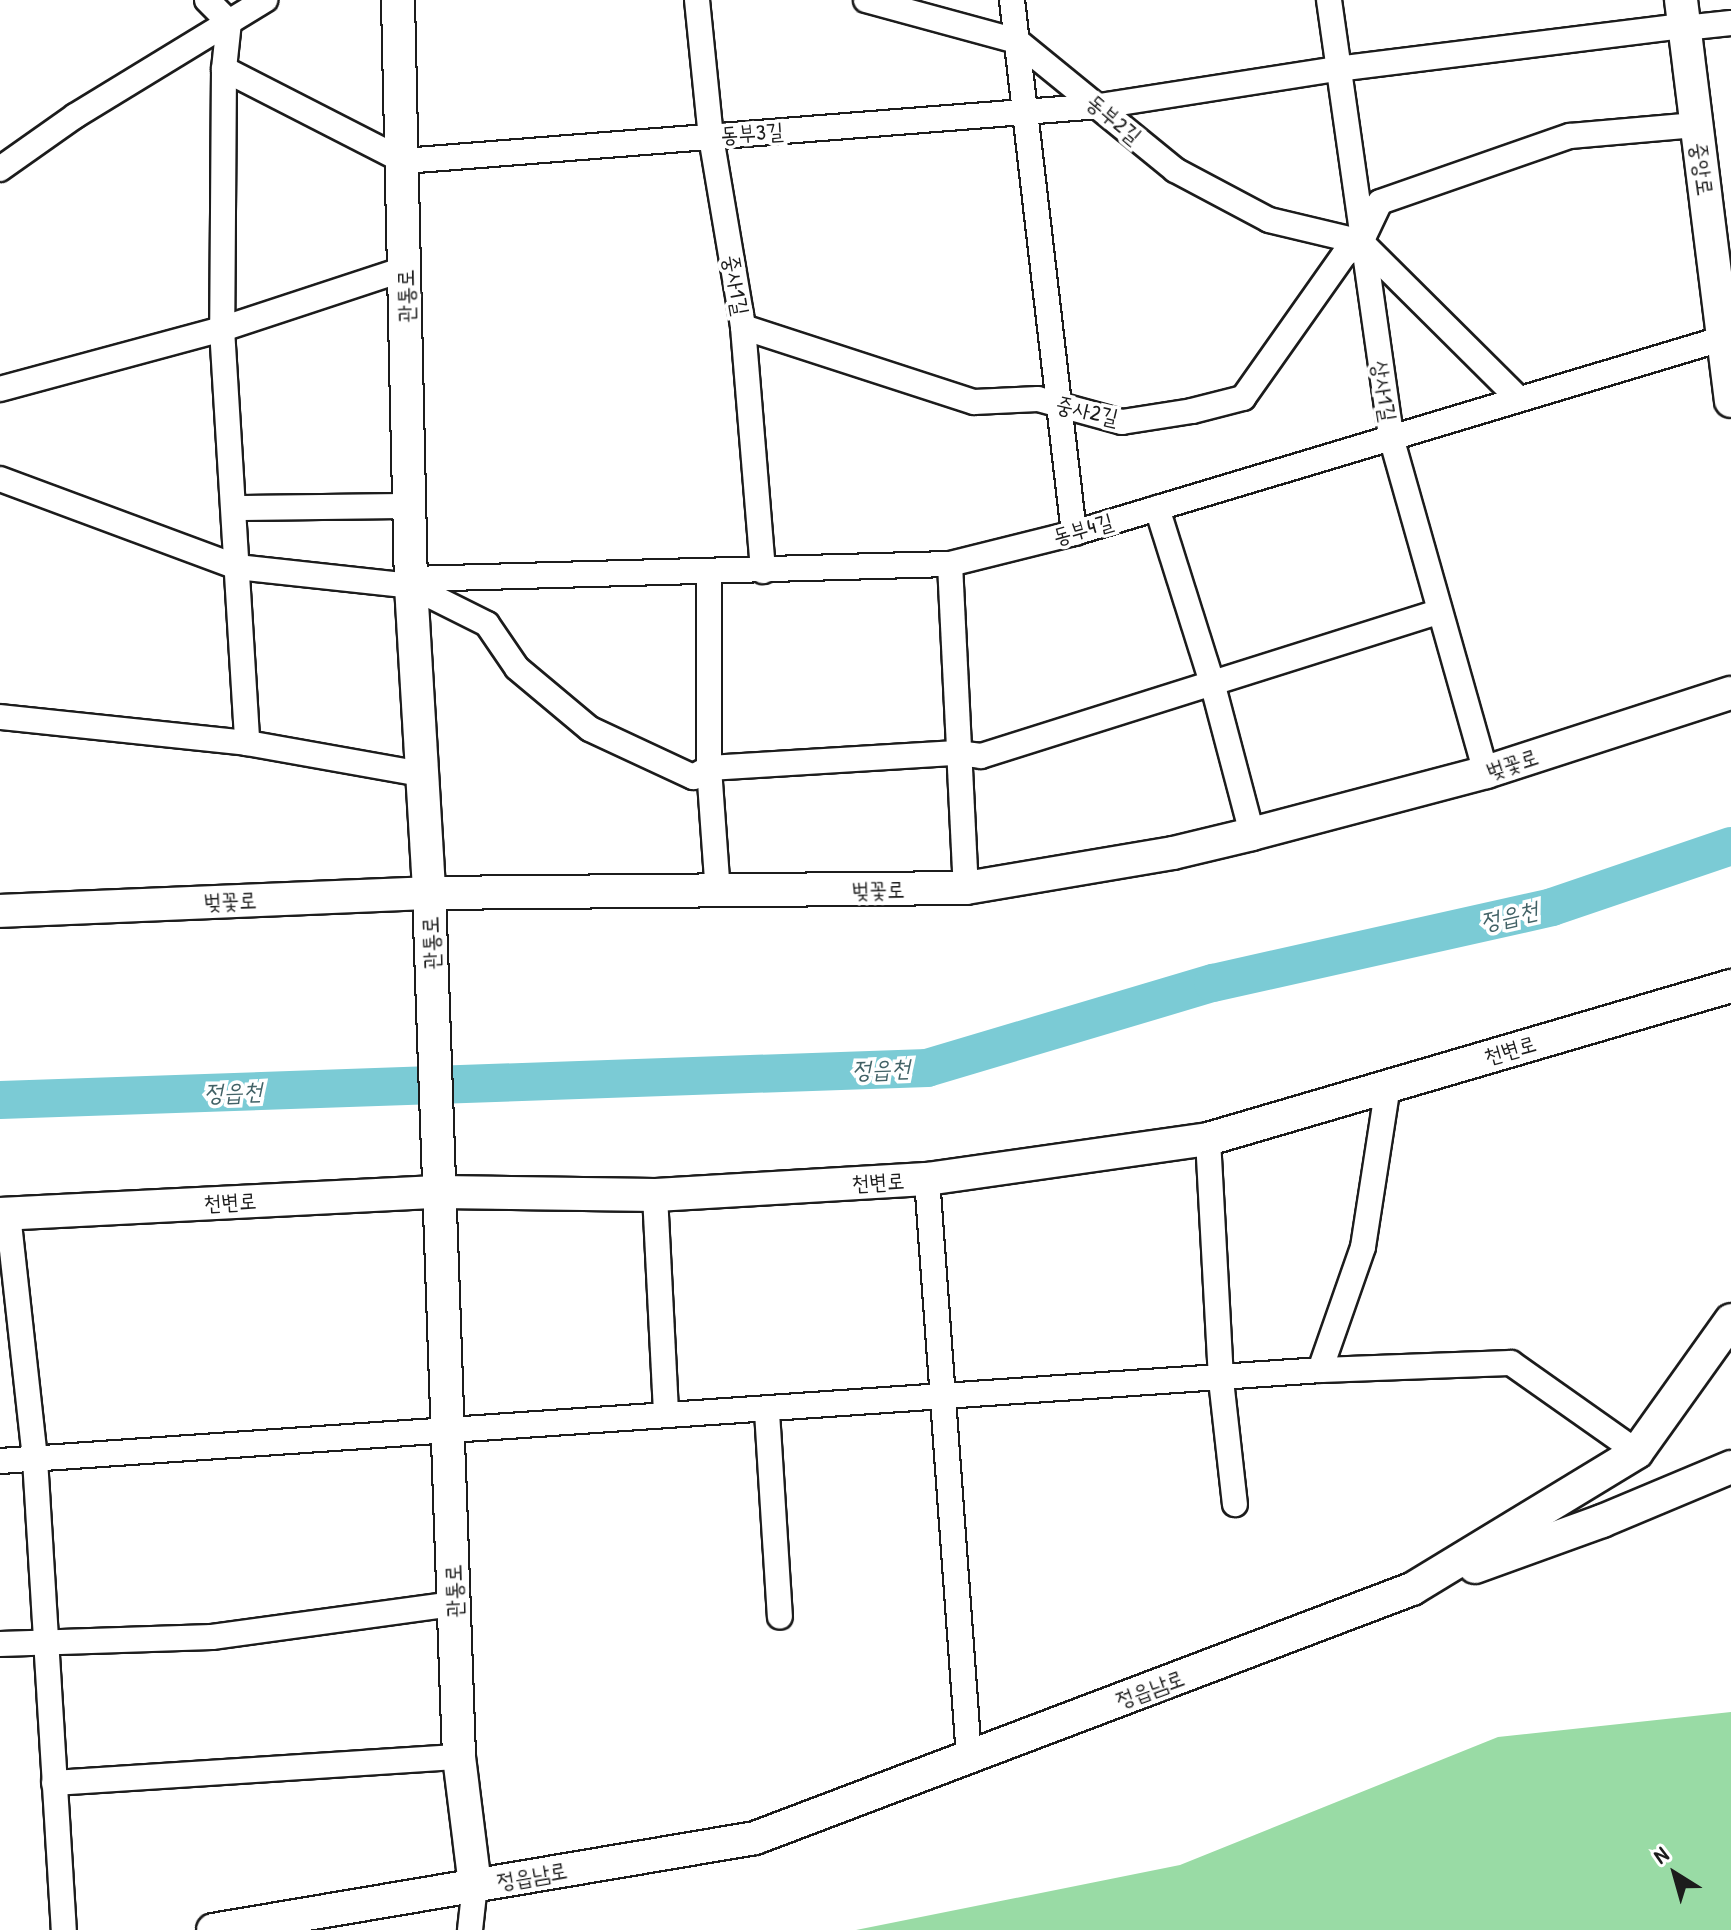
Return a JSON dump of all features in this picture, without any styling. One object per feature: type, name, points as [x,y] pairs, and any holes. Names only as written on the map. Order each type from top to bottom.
[{"type":"street","points":[[207,0],[229,22]]},
{"type":"street","points":[[0,169],[265,0]]},
{"type":"street","name":"관통로","points":[[398,0],[404,161],[409,506],[441,1192],[459,1757],[475,1885]]},
{"type":"street","name":"중사1길","points":[[697,0],[711,137],[743,327],[763,571]]},
{"type":"street","name":"동부2길","points":[[866,0],[1017,41],[1175,170],[1269,220],[1361,242]]},
{"type":"street","points":[[1012,0],[1029,113],[1074,533]]},
{"type":"street","name":"상사1길","points":[[1329,0],[1391,437],[1438,612],[1486,772]]},
{"type":"street","name":"동부3길","points":[[404,161],[1100,106],[1683,18],[1731,23]]},
{"type":"street","name":"중앙로","points":[[1683,18],[1728,337],[1731,401]]},
{"type":"street","points":[[229,22],[224,69],[222,329],[247,743]]},
{"type":"street","points":[[224,69],[404,161]]},
{"type":"street","name":"중사2길","points":[[743,327],[974,402],[1038,399],[1122,422],[1243,398],[1344,255],[1361,242],[1380,202],[1570,136],[1696,125]]},
{"type":"street","points":[[1361,242],[1518,398]]},
{"type":"street","points":[[0,389],[222,329],[405,269]]},
{"type":"street","name":"동부4길","points":[[412,583],[950,564],[1074,533],[1728,337]]},
{"type":"street","points":[[0,479],[237,567],[412,583],[487,624],[517,668],[590,729],[693,777],[709,768],[957,753],[981,756],[1213,686],[1438,612]]},
{"type":"street","points":[[235,508],[409,506]]},
{"type":"street","points":[[1157,508],[1213,686],[1252,834]]},
{"type":"street","points":[[950,564],[966,888]]},
{"type":"street","points":[[709,572],[709,768],[718,894]]},
{"type":"street","name":"벚꽃로","points":[[0,911],[429,893],[718,894],[966,888],[1173,853],[1252,834],[1486,772],[1731,693]]},
{"type":"street","points":[[0,717],[247,743],[421,774]]},
{"type":"street","name":"천변로","points":[[4,1214],[441,1192],[655,1195],[927,1179],[1208,1139],[1731,986]]},
{"type":"street","points":[[1320,1370],[1363,1247],[1388,1085]]},
{"type":"street","points":[[1208,1139],[1221,1380],[1235,1504]]},
{"type":"street","points":[[927,1179],[940,1399],[969,1756]]},
{"type":"street","points":[[655,1195],[666,1415]]},
{"type":"street","points":[[4,1214],[35,1459],[64,1930]]},
{"type":"street","name":"정읍남로","points":[[213,1930],[755,1838],[1412,1589],[1637,1452],[1721,1355],[1731,1320]]},
{"type":"street","points":[[0,1461],[666,1415],[767,1412],[1221,1380],[1320,1370],[1511,1363],[1637,1452]]},
{"type":"street","points":[[767,1412],[780,1617]]},
{"type":"street","points":[[1412,1589],[1602,1521],[1731,1467]]},
{"type":"street","points":[[0,1644],[47,1640],[212,1637],[454,1604]]},
{"type":"street","points":[[54,1783],[459,1757]]},
{"type":"street","name":"정읍남로","points":[[470,1930],[475,1885]]},
{"type":"green space","points":[[1731,1712],[1731,1930],[856,1930],[1180,1865],[1498,1737]]},
{"type":"waterway","name":"정읍천","points":[[0,1100],[927,1068],[1213,983],[1552,907],[1731,846]]}]
